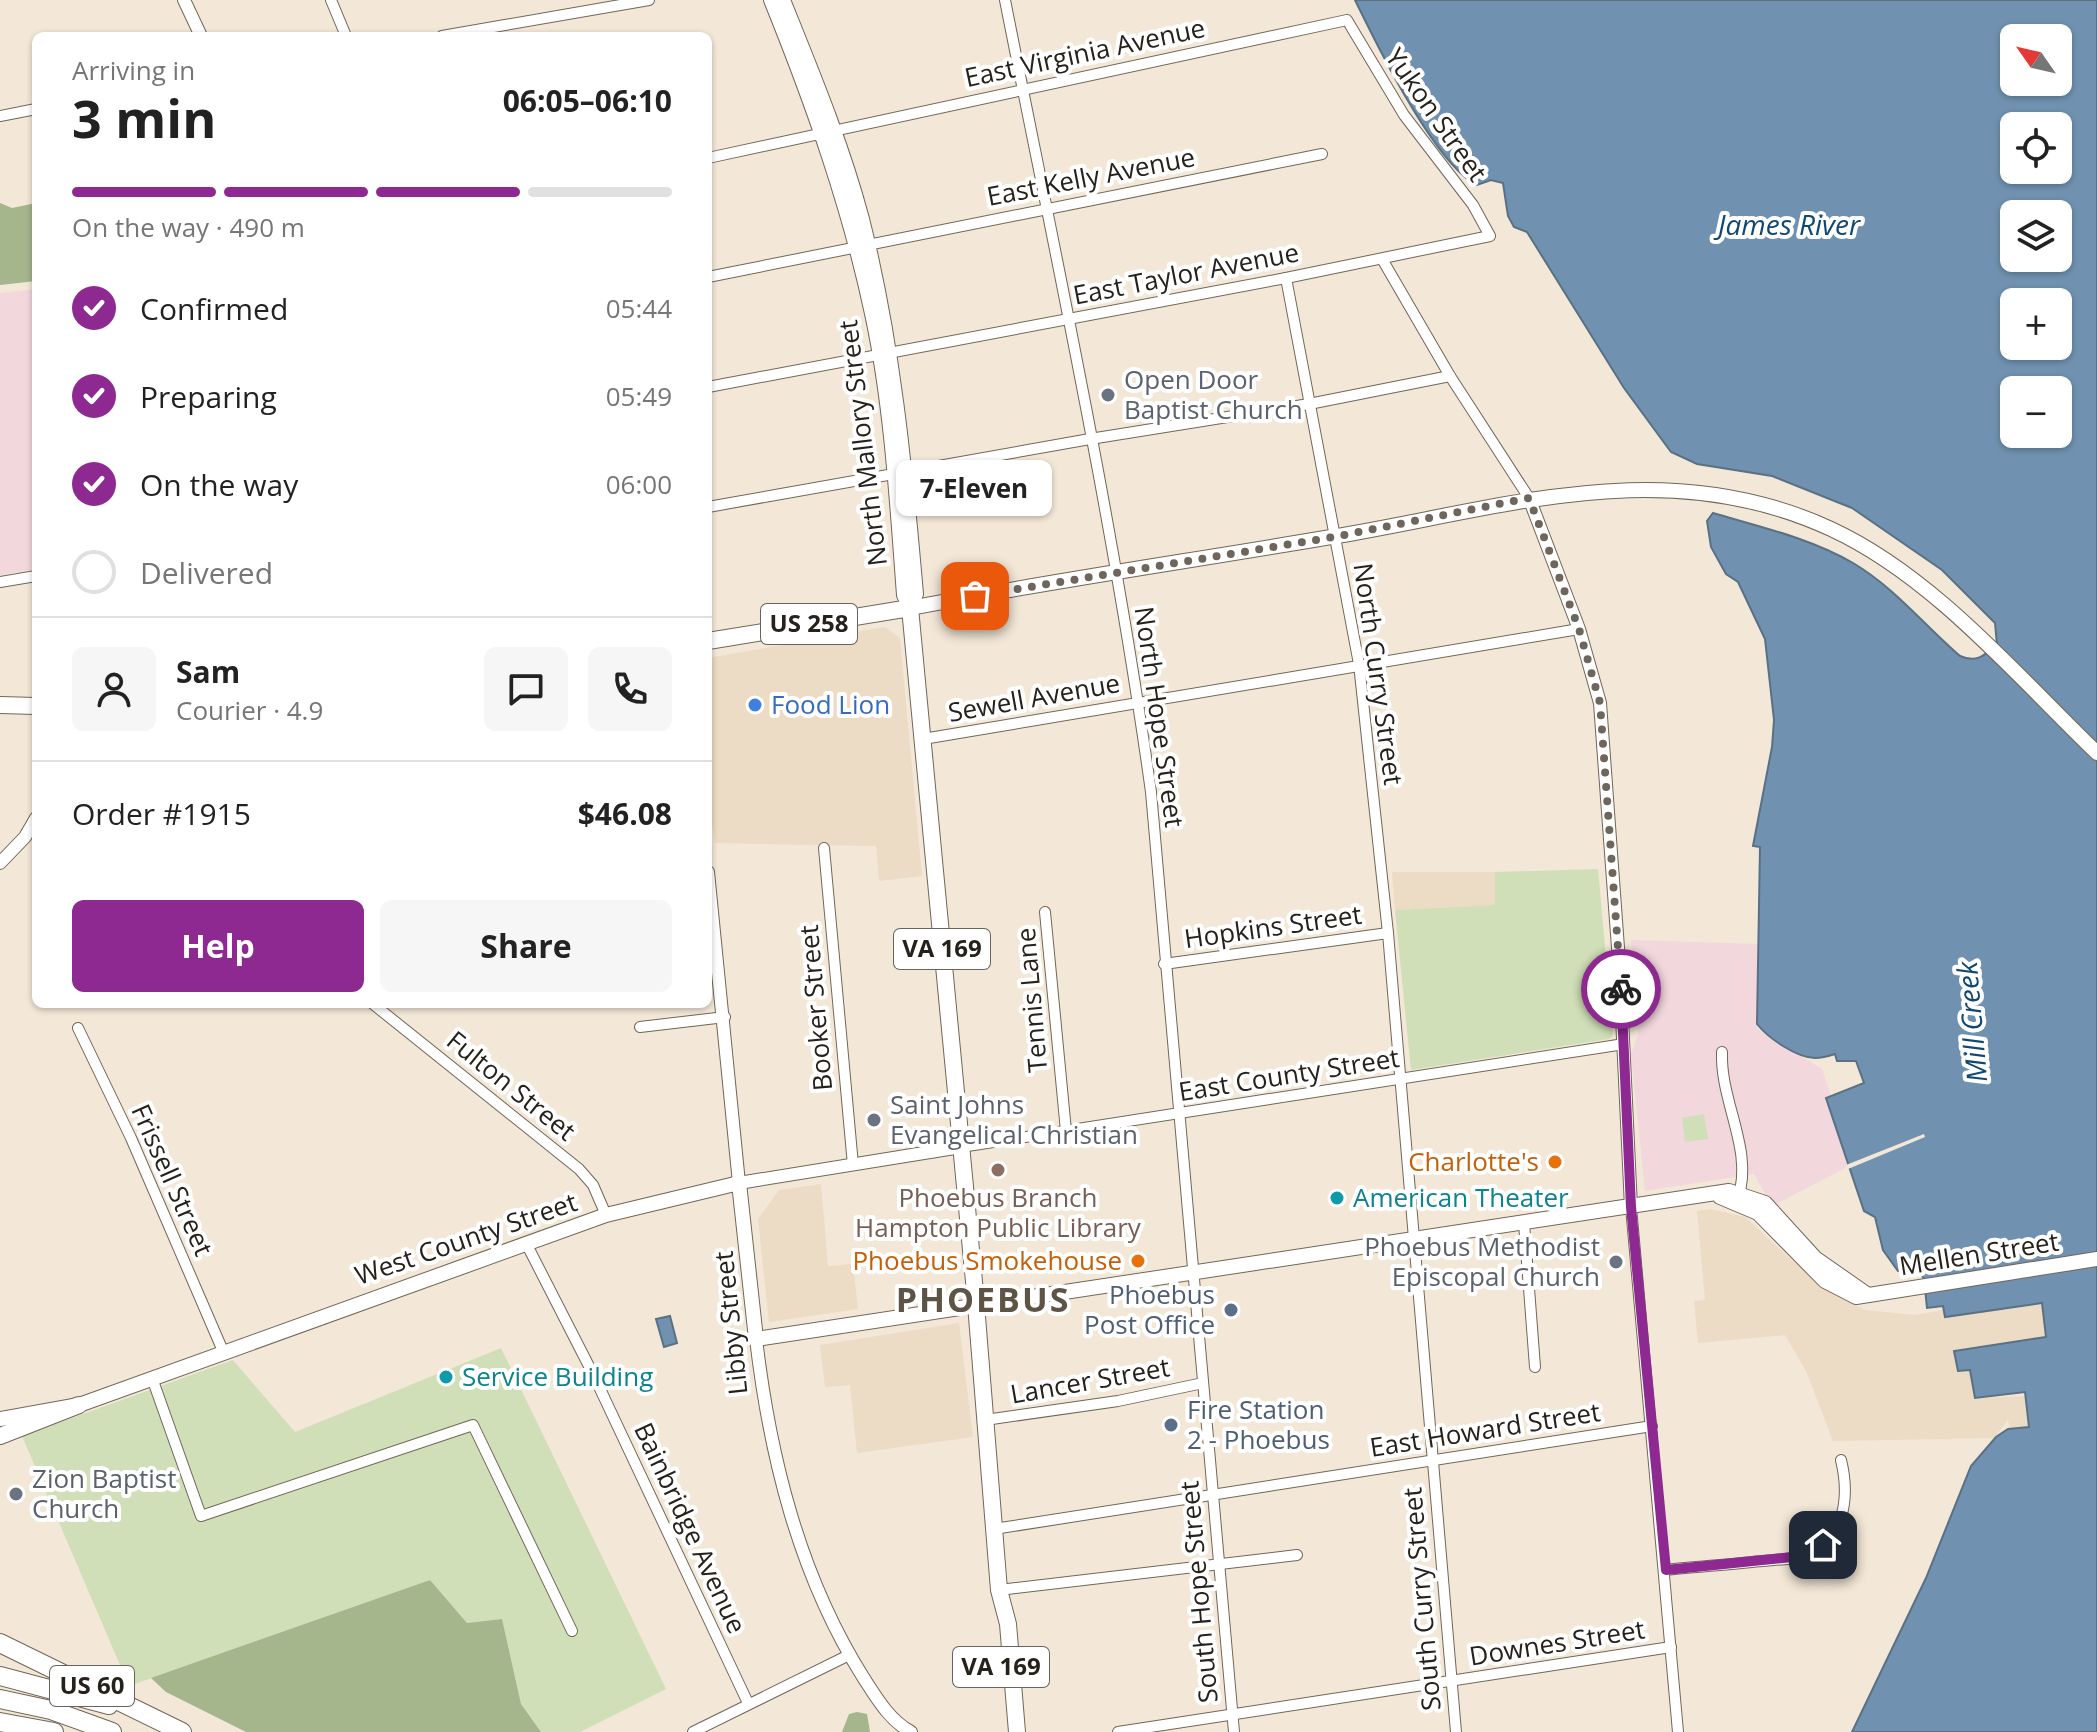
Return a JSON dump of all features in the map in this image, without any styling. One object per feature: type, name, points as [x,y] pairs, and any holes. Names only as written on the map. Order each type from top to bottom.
[{"type":"highway","name":"US 60","points":[[0,1643],[180,1732]]},
{"type":"highway","points":[[0,1676],[77,1694],[180,1732]]},
{"type":"highway","points":[[0,1699],[51,1710],[112,1732]]},
{"type":"highway","name":"US 60","points":[[0,1722],[54,1732]]},
{"type":"main road","name":"North Mallory Street","points":[[771,0],[829,132]]},
{"type":"main road","name":"North Mallory Street","points":[[783,0],[829,132],[862,245],[885,354],[916,594],[910,608],[961,1147]]},
{"type":"main road","name":"US 258","points":[[712,640],[1334,537],[1529,498],[1619,488],[1678,489],[1760,502],[1833,530],[1880,556],[1929,592],[2097,753]]},
{"type":"main road","points":[[0,697],[32,706]]},
{"type":"main road","points":[[0,705],[32,706]]},
{"type":"main road","name":"VA 169","points":[[961,1147],[1000,1596],[1008,1624],[1017,1732]]},
{"type":"main road","name":"West County Street","points":[[0,1419],[79,1405],[606,1215],[739,1183]]},
{"type":"main road","name":"Libby Street","points":[[739,1183],[756,1339]]},
{"type":"main road","points":[[756,1339],[1722,1192],[1738,1197]]},
{"type":"main road","name":"Mellen Street","points":[[1738,1197],[1763,1217],[1797,1256],[1844,1294],[1868,1295],[1920,1288],[2097,1259]]},
{"type":"main road","points":[[0,1436],[79,1405]]},
{"type":"main road","name":"VA 169","points":[[1000,1596],[997,1620],[1006,1732]]},
{"type":"street","points":[[184,0],[199,32]]},
{"type":"street","points":[[331,0],[344,32]]},
{"type":"street","points":[[465,32],[649,0]]},
{"type":"street","name":"North Hope Street","points":[[1005,0],[1068,319],[1138,702],[1151,792],[1179,1114]]},
{"type":"street","name":"East Virginia Avenue","points":[[712,157],[1347,20]]},
{"type":"street","name":"Yukon Street","points":[[1347,20],[1397,104],[1473,205],[1490,236]]},
{"type":"street","points":[[0,116],[32,110]]},
{"type":"street","name":"East Kelly Avenue","points":[[712,276],[1045,207],[1322,154]]},
{"type":"street","name":"East Taylor Avenue","points":[[712,386],[1286,278],[1490,236]]},
{"type":"street","points":[[1382,259],[1450,376],[1529,498],[1579,629],[1600,703],[1624,1044],[1631,1207],[1666,1570],[1678,1732]]},
{"type":"street","name":"North Curry Street","points":[[1286,278],[1359,664],[1388,933],[1400,1080]]},
{"type":"street","points":[[712,506],[1090,439],[1309,404],[1450,376]]},
{"type":"street","points":[[0,582],[32,577]]},
{"type":"street","name":"Sewell Avenue","points":[[923,739],[1579,629]]},
{"type":"street","points":[[0,863],[25,837],[32,825]]},
{"type":"street","name":"Booker Street","points":[[824,848],[853,1165]]},
{"type":"street","name":"Tennis Lane","points":[[1045,912],[1066,1131]]},
{"type":"street","name":"Libby Street","points":[[712,916],[725,1017],[739,1183]]},
{"type":"street","name":"Hopkins Street","points":[[1164,964],[1388,933]]},
{"type":"street","name":"Fulton Street","points":[[378,1008],[579,1169],[593,1185],[606,1215]]},
{"type":"street","points":[[640,1027],[725,1017]]},
{"type":"street","name":"Frissell Street","points":[[78,1028],[132,1141],[223,1351]]},
{"type":"street","name":"East County Street","points":[[961,1147],[1624,1044]]},
{"type":"street","points":[[1722,1052],[1721,1076],[1745,1172],[1738,1197]]},
{"type":"street","name":"South Curry Street","points":[[1400,1080],[1456,1732]]},
{"type":"street","name":"South Hope Street","points":[[1179,1114],[1234,1732]]},
{"type":"street","name":"West County Street","points":[[739,1183],[961,1147]]},
{"type":"street","points":[[1524,1223],[1535,1367]]},
{"type":"street","name":"Bainbridge Avenue","points":[[526,1243],[594,1376],[748,1703]]},
{"type":"street","name":"Libby Street","points":[[756,1339],[765,1413],[781,1480],[822,1600],[849,1655],[881,1706],[911,1732]]},
{"type":"street","points":[[152,1378],[201,1516],[473,1425],[572,1631]]},
{"type":"street","name":"Lancer Street","points":[[985,1420],[1118,1401],[1203,1383]]},
{"type":"street","name":"East Howard Street","points":[[994,1529],[1652,1426]]},
{"type":"street","points":[[1666,1570],[1786,1559],[1814,1552],[1831,1537],[1842,1516],[1847,1493],[1841,1460]]},
{"type":"street","points":[[1000,1596],[1297,1555]]},
{"type":"street","name":"Downes Street","points":[[1119,1732],[1671,1647]]},
{"type":"street","points":[[693,1732],[849,1655]]},
{"type":"street","points":[[720,1719],[726,1732]]},
{"type":"shaded area","points":[[32,289],[32,570],[0,575],[0,293]]},
{"type":"shaded area","points":[[885,627],[900,638],[922,876],[879,881],[876,846],[715,843],[712,824],[712,657]]},
{"type":"shaded area","points":[[1392,872],[1495,872],[1496,905],[1395,910]]},
{"type":"shaded area","points":[[1631,940],[1759,944],[1757,1029],[1822,1069],[1849,1166],[1772,1206],[1754,1174],[1645,1191],[1631,1054],[1638,1035]]},
{"type":"shaded area","points":[[821,1184],[828,1266],[853,1264],[858,1309],[769,1322],[758,1219],[779,1190]]},
{"type":"shaded area","points":[[1710,1209],[1745,1217],[1822,1288],[1865,1310],[1915,1315],[2001,1300],[2004,1310],[2043,1304],[2046,1338],[1955,1353],[1958,1371],[1971,1370],[1975,1398],[2027,1396],[2030,1428],[2010,1430],[2008,1420],[1994,1438],[1833,1441],[1806,1371],[1785,1335],[1698,1343],[1694,1301],[1705,1300],[1697,1211]]},
{"type":"shaded area","points":[[959,1323],[973,1437],[857,1453],[850,1385],[825,1387],[820,1345]]},
{"type":"green space","points":[[0,203],[12,208],[32,204],[32,281],[0,285]]},
{"type":"green space","points":[[1598,869],[1613,1035],[1609,1039],[1411,1070],[1395,910],[1495,905],[1495,872]]},
{"type":"green space","points":[[1704,1114],[1708,1139],[1685,1142],[1682,1118]]},
{"type":"green space","points":[[501,1348],[666,1689],[580,1732],[541,1732],[521,1704],[502,1619],[467,1623],[430,1580],[129,1686],[22,1436],[233,1360],[295,1432]]},
{"type":"green space","points":[[430,1580],[467,1623],[502,1619],[521,1704],[541,1732],[246,1732],[166,1692],[151,1678]]},
{"type":"green space","points":[[849,1714],[867,1714],[870,1732],[842,1732]]},
{"type":"water","name":"James River","points":[[1355,0],[2097,0],[2097,1732],[1852,1732],[1926,1578],[1971,1466],[1996,1437],[2008,1429],[2029,1427],[2025,1392],[1975,1398],[1970,1370],[1958,1371],[1954,1351],[2046,1337],[2042,1303],[1945,1317],[1943,1306],[1927,1308],[1924,1279],[1918,1270],[1898,1271],[1883,1250],[1875,1217],[1864,1211],[1826,1098],[1864,1083],[1856,1061],[1837,1061],[1835,1054],[1815,1058],[1800,1055],[1775,1041],[1757,1024],[1760,847],[1753,846],[1772,747],[1774,720],[1765,639],[1738,582],[1726,574],[1711,547],[1707,521],[1713,513],[1837,554],[1896,595],[1960,656],[1971,659],[1980,657],[1997,645],[1995,623],[1942,570],[1852,508],[1772,476],[1697,464],[1671,452],[1624,388],[1527,232],[1514,227],[1508,216],[1503,183],[1491,180],[1477,185],[1461,173],[1425,129]]},
{"type":"water","points":[[670,1316],[677,1343],[664,1347],[656,1319]]},
{"type":"pier","points":[[1924,1134],[1925,1137],[1848,1169],[1846,1165]]},
{"type":"way so far","points":[[975,596],[1334,537],[1529,498],[1579,629],[1600,703],[1621,989]]},
{"type":"place","name":"Open Door Baptist Church","points":[[1108,395]]},
{"type":"place","name":"7-Eleven","points":[[975,596]]},
{"type":"place","name":"Food Lion","points":[[755,705]]},
{"type":"place","name":"Saint Johns Evangelical Christian","points":[[874,1120]]},
{"type":"place","name":"Charlotte's","points":[[1555,1162]]},
{"type":"place","name":"Phoebus Branch Hampton Public Library","points":[[998,1170]]},
{"type":"place","name":"American Theater","points":[[1337,1198]]},
{"type":"place","name":"Phoebus Smokehouse","points":[[1138,1261]]},
{"type":"place","name":"Phoebus Methodist Episcopal Church","points":[[1616,1262]]},
{"type":"place","name":"Phoebus Post Office","points":[[1231,1310]]},
{"type":"place","name":"Service Building","points":[[446,1377]]},
{"type":"place","name":"Fire Station 2 - Phoebus","points":[[1171,1425]]},
{"type":"place","name":"Zion Baptist Church","points":[[16,1494]]},
{"type":"district","name":"PHOEBUS","points":[[983,1300]]},
{"type":"route","points":[[1621,989],[1631,1207],[1666,1570],[1786,1559],[1814,1552],[1823,1545]]},
{"type":"water label","name":"Mill Creek","points":[[1972,1022]]}]
